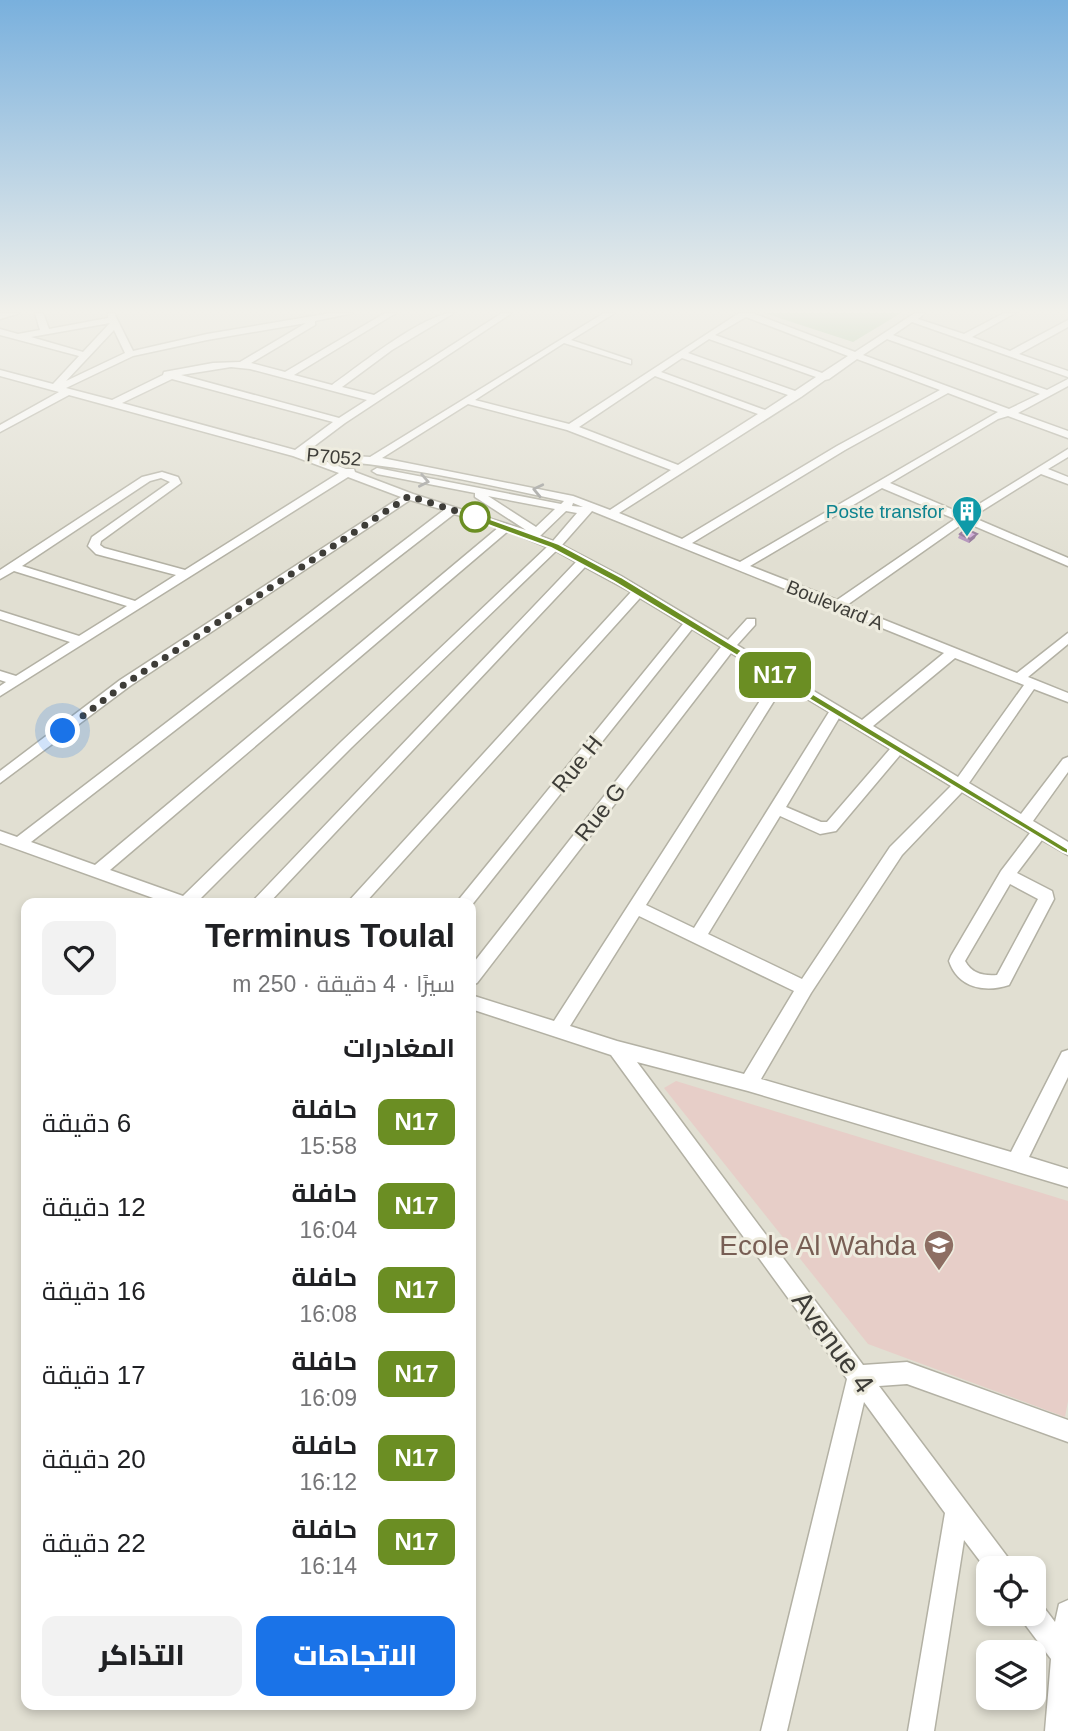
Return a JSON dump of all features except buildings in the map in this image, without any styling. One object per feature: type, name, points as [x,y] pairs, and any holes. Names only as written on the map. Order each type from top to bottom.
[{"type":"street","points":[[0,429],[53,394]]},
{"type":"street","name":"P7052","points":[[77,394],[351,470]]},
{"type":"street","points":[[113,404],[131,394]]},
{"type":"street","points":[[231,394],[341,421]]},
{"type":"street","points":[[356,394],[376,399]]},
{"type":"street","points":[[297,454],[384,394]]},
{"type":"street","points":[[0,692],[351,470],[372,460],[479,394]]},
{"type":"street","points":[[571,428],[623,394]]},
{"type":"street","points":[[711,394],[767,414]]},
{"type":"street","points":[[681,544],[841,448],[940,394]]},
{"type":"street","points":[[961,394],[1068,435]]},
{"type":"street","points":[[740,567],[994,417],[1023,408],[1046,394]]},
{"type":"street","points":[[191,898],[347,744],[555,546],[596,511],[681,470],[798,395]]},
{"type":"street","points":[[468,401],[571,428],[681,470]]},
{"type":"street","points":[[837,606],[962,519],[1068,452]]},
{"type":"street","name":"P7052","points":[[297,454],[372,460]]},
{"type":"street","name":"Boulevard A","points":[[372,460],[573,499],[596,511],[1068,698]]},
{"type":"street","points":[[351,470],[409,496],[534,534]]},
{"type":"street","name":"Boulevard A","points":[[351,470],[469,489],[563,508],[596,511]]},
{"type":"street","points":[[1040,470],[1068,481]]},
{"type":"street","points":[[444,472],[534,534],[638,592],[1068,849]]},
{"type":"street","points":[[0,575],[146,479],[162,475],[176,483],[96,539],[94,546],[100,551],[185,574]]},
{"type":"street","points":[[883,484],[1068,562]]},
{"type":"street","points":[[0,778],[125,684],[409,496]]},
{"type":"street","points":[[534,534],[573,499]]},
{"type":"street","points":[[18,844],[452,510]]},
{"type":"street","points":[[96,873],[507,526]]},
{"type":"street","points":[[264,898],[584,561]]},
{"type":"street","points":[[13,567],[135,605]]},
{"type":"street","points":[[360,898],[638,592]]},
{"type":"street","points":[[0,615],[80,641]]},
{"type":"street","name":"Rue G","points":[[476,972],[729,646],[751,622]]},
{"type":"street","name":"Rue H","points":[[468,898],[690,624]]},
{"type":"street","points":[[748,1083],[805,988],[896,851],[960,785],[1026,681],[1068,637]]},
{"type":"street","points":[[862,727],[954,652]]},
{"type":"street","points":[[0,675],[17,681]]},
{"type":"street","points":[[557,1031],[782,679]]},
{"type":"street","points":[[698,936],[837,711]]},
{"type":"street","points":[[775,808],[820,828],[831,827],[898,748]]},
{"type":"street","points":[[1023,823],[1068,762]]},
{"type":"street","points":[[1007,875],[1040,891],[1046,895],[1046,899],[1003,980],[982,983],[962,972],[957,961],[1007,875],[1039,833]]},
{"type":"street","points":[[0,837],[171,898]]},
{"type":"street","points":[[637,908],[805,988]]},
{"type":"street","points":[[476,1004],[617,1049],[748,1083],[1068,1178]]},
{"type":"street","name":"Avenue 4","points":[[617,1049],[991,1556]]},
{"type":"street","points":[[1016,1163],[1068,1058]]},
{"type":"street","points":[[774,1731],[859,1377],[907,1373],[1068,1430]]},
{"type":"street","points":[[921,1731],[957,1511]]},
{"type":"street","points":[[1058,1731],[1068,1613]]},
{"type":"street","points":[[1042,1626],[1066,1658]]},
{"type":"shaded area","name":"Ecole Al Wahda","points":[[676,1081],[1068,1201],[1068,1401],[1065,1417],[868,1344],[664,1088]]},
{"type":"bus line","name":"N17","points":[[475,517],[507,526],[555,546],[617,579],[1068,849]]},
{"type":"place","name":"Poste transfor","points":[[967,538]]},
{"type":"place","name":"Ecole Al Wahda","points":[[939,1272]]},
{"type":"route","points":[[63,731],[125,684],[409,496],[475,517]]}]
